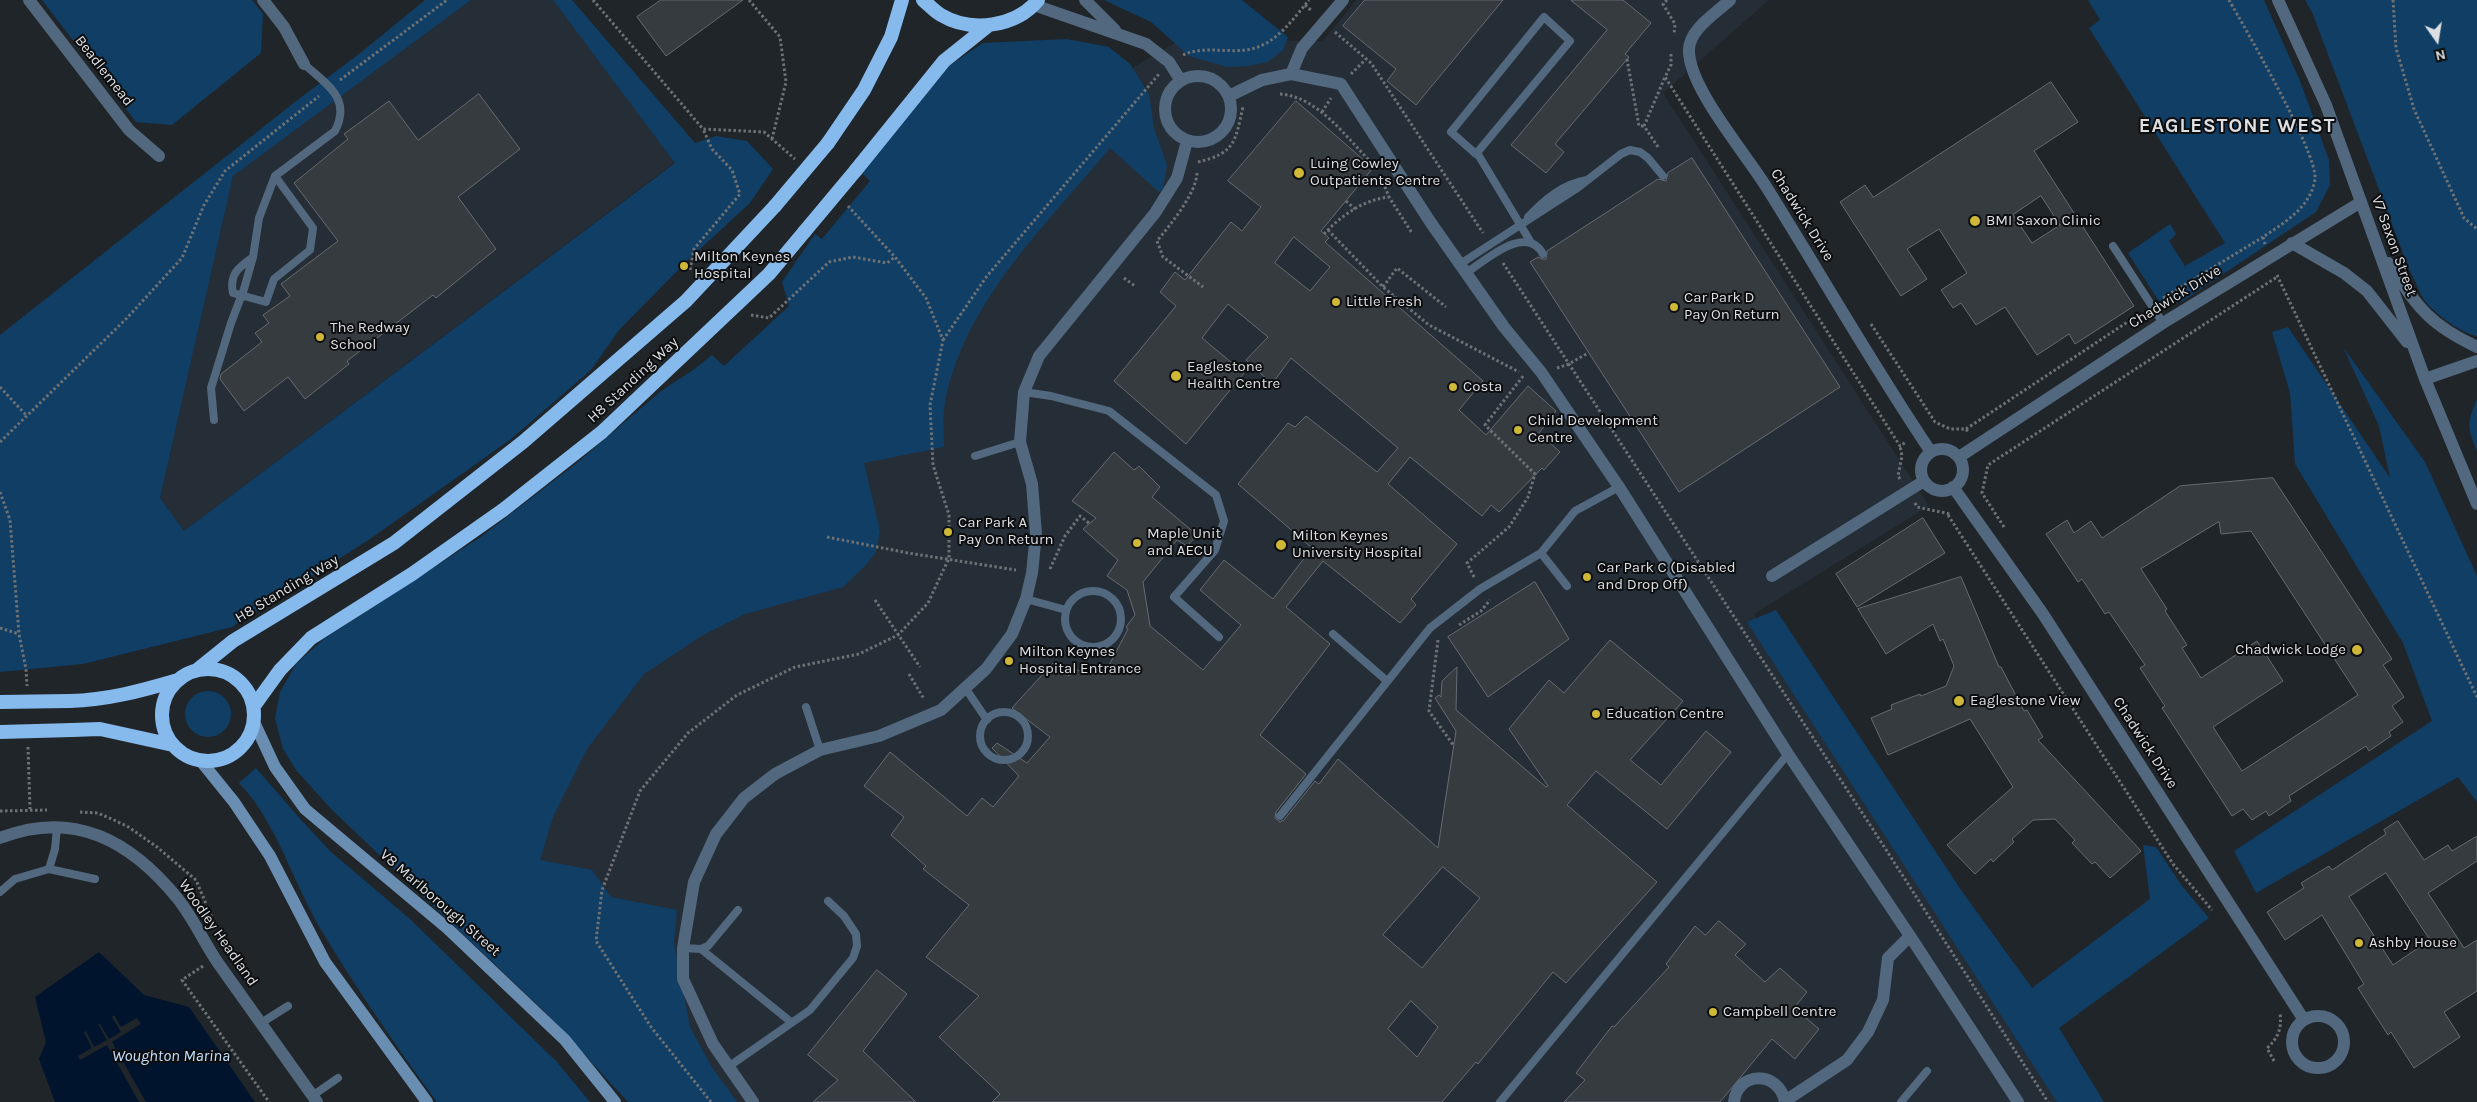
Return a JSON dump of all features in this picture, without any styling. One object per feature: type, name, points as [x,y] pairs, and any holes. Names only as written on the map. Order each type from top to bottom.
[{"type":"highway","name":"H8 Standing Way","points":[[197,670],[232,641],[394,543],[523,442],[686,301],[775,206],[828,143],[872,74],[891,37],[902,0]]},
{"type":"highway","points":[[923,0],[941,15],[964,24],[989,25],[1013,19],[1036,3]]},
{"type":"highway","name":"H8 Standing Way","points":[[254,706],[280,670],[311,638],[412,574],[510,504],[602,432],[769,274],[944,61],[989,25]]},
{"type":"highway","points":[[0,702],[95,700],[130,694],[178,680],[197,670],[212,669],[227,672],[244,687],[254,706],[254,722],[248,739],[236,752],[220,759],[200,760],[185,755],[173,745],[166,733],[162,719],[163,705],[168,691],[178,680]]},
{"type":"highway","points":[[0,732],[100,729],[173,745]]},
{"type":"main road","name":"V8 Marlborough Street","points":[[254,722],[275,766],[305,809],[447,928],[551,1026],[565,1040],[615,1102]]},
{"type":"main road","points":[[200,760],[234,802],[270,856],[325,962],[427,1102]]},
{"type":"street","name":"Beadlemead","points":[[29,0],[129,130],[159,156]]},
{"type":"street","points":[[263,0],[284,27],[304,64]]},
{"type":"street","points":[[1085,0],[1118,33]]},
{"type":"street","points":[[1291,74],[1302,48],[1343,0]]},
{"type":"street","name":"Chadwick Drive","points":[[1730,0],[1691,36],[1688,50],[1691,66],[1702,90],[1761,179],[1931,452]]},
{"type":"street","name":"V7 Saxon Street","points":[[2278,0],[2326,105],[2425,379],[2477,504]]},
{"type":"street","points":[[1036,3],[1146,44],[1168,62],[1181,80]]},
{"type":"street","points":[[1229,96],[1262,80],[1291,74],[1340,84],[1463,268],[1504,327],[1541,372],[1619,487],[1788,754],[2018,1102]]},
{"type":"street","points":[[1203,76],[1223,87],[1229,96],[1231,115],[1223,132],[1206,142],[1187,141],[1170,128],[1165,108],[1167,97],[1181,80],[1203,76]]},
{"type":"street","points":[[753,1102],[713,1044],[683,979],[684,948],[694,882],[716,834],[744,798],[775,774],[820,750],[879,736],[917,722],[941,710],[986,669],[1012,634],[1026,600],[1032,573],[1036,534],[1032,484],[1020,442],[1024,392],[1039,356],[1155,213],[1177,178],[1187,141]]},
{"type":"street","name":"Chadwick Drive","points":[[1959,457],[2162,323],[2362,202]]},
{"type":"street","points":[[2292,243],[2344,273],[2367,291],[2415,352]]},
{"type":"street","points":[[2378,249],[2428,318],[2444,330],[2477,347]]},
{"type":"street","points":[[2425,379],[2477,362]]},
{"type":"street","points":[[1943,448],[1955,453],[1959,457],[1962,463],[1962,477],[1953,487],[1941,491],[1934,489],[1924,481],[1921,468],[1926,456],[1931,452],[1943,448]]},
{"type":"street","points":[[1772,576],[1924,481]]},
{"type":"street","name":"Chadwick Drive","points":[[1953,487],[2048,622],[2304,1020]]},
{"type":"street","name":"Woodley Headland","points":[[0,838],[24,830],[57,828],[98,834],[120,844],[148,866],[179,900],[215,959],[314,1099]]},
{"type":"street","points":[[1734,1102],[1737,1090],[1746,1082],[1763,1078],[1772,1081],[1782,1088],[1785,1101],[1847,1060],[1868,1032],[1883,1000],[1888,958],[1910,936]]},
{"type":"street","points":[[2320,1016],[2336,1022],[2341,1029],[2344,1045],[2342,1053],[2326,1068],[2310,1068],[2297,1059],[2292,1043],[2293,1034],[2304,1020],[2320,1016]]},
{"type":"lane","points":[[1476,154],[1570,41],[1544,17],[1451,132],[1476,154],[1520,226],[1530,241],[1538,246],[1542,254]]},
{"type":"lane","points":[[214,420],[212,388],[231,323],[242,297],[253,257],[259,218],[275,176],[335,131],[342,110],[339,100],[330,88],[304,64]]},
{"type":"lane","points":[[1463,268],[1491,245],[1590,179],[1621,154],[1630,150],[1640,152],[1648,158],[1663,176]]},
{"type":"lane","points":[[253,257],[236,270],[233,277],[233,293],[266,302],[274,279],[310,250],[313,228],[275,176]]},
{"type":"lane","points":[[1463,268],[1496,254],[1519,241],[1530,241]]},
{"type":"lane","points":[[2113,246],[2162,323]]},
{"type":"lane","points":[[1024,392],[1051,396],[1109,411],[1216,495],[1224,521],[1215,550],[1174,597],[1219,637]]},
{"type":"lane","points":[[975,456],[1020,442]]},
{"type":"lane","points":[[1280,816],[1430,628],[1480,589],[1542,553],[1575,512],[1619,487]]},
{"type":"lane","points":[[1542,553],[1567,586]]},
{"type":"lane","points":[[1096,590],[1113,598],[1120,607],[1122,620],[1120,630],[1108,644],[1097,648],[1085,647],[1075,641],[1067,631],[1066,610],[1074,598],[1096,590]]},
{"type":"lane","points":[[1026,600],[1066,610]]},
{"type":"lane","points":[[1334,634],[1387,681]]},
{"type":"lane","points":[[966,689],[987,720]]},
{"type":"lane","points":[[806,707],[820,750]]},
{"type":"lane","points":[[1002,712],[1011,713],[1021,720],[1027,728],[1028,737],[1026,745],[1020,754],[1002,760],[993,757],[985,750],[981,733],[987,720],[1002,712]]},
{"type":"lane","points":[[1500,1102],[1788,754]]},
{"type":"lane","points":[[49,869],[55,849],[57,828]]},
{"type":"lane","points":[[0,892],[15,879],[49,869],[95,879]]},
{"type":"lane","points":[[728,1067],[810,1010],[852,958],[857,946],[856,934],[844,916],[828,901]]},
{"type":"lane","points":[[684,948],[701,949],[708,946],[738,910]]},
{"type":"lane","points":[[701,949],[791,1022]]},
{"type":"lane","points":[[261,1023],[288,1006]]},
{"type":"lane","points":[[1901,1102],[1927,1071]]},
{"type":"lane","points":[[314,1099],[338,1078]]},
{"type":"path","points":[[0,442],[127,318],[182,258],[204,204],[225,171],[446,0]]},
{"type":"path","points":[[592,0],[703,129],[712,149],[732,170],[740,194],[694,249],[686,301]]},
{"type":"path","points":[[749,0],[780,37],[786,82],[772,139]]},
{"type":"path","points":[[711,1102],[651,1027],[596,941],[602,890],[640,791],[688,733],[737,695],[795,667],[859,654],[898,635],[928,603],[949,558],[949,515],[933,465],[930,405],[943,340],[987,276],[1168,62],[1193,51],[1251,50],[1271,42],[1309,0]]},
{"type":"path","points":[[1666,0],[1664,4],[1675,24],[1673,44]]},
{"type":"path","points":[[1870,322],[1935,422],[1950,429],[1966,429],[2151,306],[2296,215],[2308,197],[2315,178],[2307,149],[2260,53],[2229,0]]},
{"type":"path","points":[[2393,0],[2396,48],[2414,109],[2464,218],[2477,229]]},
{"type":"path","points":[[1305,5],[1371,63],[1491,245]]},
{"type":"path","points":[[1644,126],[1671,65],[1671,52]]},
{"type":"path","points":[[1627,59],[1639,126],[1644,126],[1663,155]]},
{"type":"path","points":[[1665,77],[1900,446],[1935,422]]},
{"type":"path","points":[[1273,93],[1295,95],[1322,112],[1371,162]]},
{"type":"path","points":[[1203,287],[1163,257],[1157,241],[1196,181],[1197,163],[1228,151],[1239,130],[1242,108],[1248,103]]},
{"type":"path","points":[[703,129],[764,132],[800,163]]},
{"type":"path","points":[[1380,176],[1389,197],[1412,233]]},
{"type":"path","points":[[1324,234],[1340,218],[1371,199],[1389,197]]},
{"type":"path","points":[[841,200],[895,257],[926,298],[943,340]]},
{"type":"path","points":[[1346,202],[1355,209]]},
{"type":"path","points":[[1328,230],[1383,287],[1429,325],[1524,375],[1569,364],[1588,353]]},
{"type":"path","points":[[2262,237],[2268,258],[2477,697]]},
{"type":"path","points":[[1496,254],[1874,831],[2048,1102]]},
{"type":"path","points":[[730,312],[769,318],[829,262],[853,257],[887,263],[895,257]]},
{"type":"path","points":[[1383,287],[1397,268],[1446,307]]},
{"type":"path","points":[[2008,533],[1982,493],[1989,464],[2278,277]]},
{"type":"path","points":[[1390,301],[1394,296]]},
{"type":"path","points":[[1452,630],[1481,611],[1491,600],[1480,589],[1467,563],[1509,527],[1528,497],[1535,474],[1485,425],[1524,375]]},
{"type":"path","points":[[0,387],[26,416]]},
{"type":"path","points":[[1966,429],[1989,464]]},
{"type":"path","points":[[0,492],[10,520],[20,634],[0,628]]},
{"type":"path","points":[[1948,515],[2173,864],[2213,911]]},
{"type":"path","points":[[827,537],[908,553],[1048,575],[1065,536],[1080,516],[1090,524]]},
{"type":"path","points":[[875,600],[920,667]]},
{"type":"path","points":[[1445,634],[1438,639],[1429,711],[1454,746]]},
{"type":"path","points":[[910,674],[925,702],[919,706]]},
{"type":"path","points":[[0,811],[30,809]]},
{"type":"path","points":[[2274,1061],[2267,1048],[2276,1040],[2281,1025],[2280,1010]]},
{"type":"shaded area","points":[[42,0],[252,0],[263,14],[261,53],[172,125],[136,122]]},
{"type":"shaded area","points":[[425,0],[471,0],[233,176],[160,498],[184,531],[675,163],[553,0],[572,0],[695,143],[716,136],[747,141],[773,169],[750,203],[686,262],[619,330],[591,370],[511,439],[370,539],[232,627],[83,664],[0,672],[0,335],[300,98],[359,54]]},
{"type":"shaded area","name":"The Redway School","points":[[471,0],[553,0],[675,162],[184,531],[160,498],[233,175]]},
{"type":"shaded area","points":[[1104,0],[1242,0],[1288,37],[1283,50],[1268,62],[1248,66],[1227,67],[1189,56],[1151,22]]},
{"type":"shaded area","name":"Milton Keynes University Hospital","points":[[1356,0],[1769,0],[1663,93],[1929,506],[1754,614],[2065,1102],[682,1102],[463,837],[1105,84],[1195,31],[1246,41],[1323,41]]},
{"type":"shaded area","points":[[2088,0],[2264,0],[2300,81],[2329,160],[2330,185],[2316,212],[2183,301],[2166,306],[2160,303],[2128,253],[2170,224],[2176,234],[2169,241],[2185,266],[2225,243],[2089,28],[2100,20]]},
{"type":"shaded area","points":[[2305,0],[2477,0],[2477,336],[2463,331],[2447,321],[2421,295],[2409,269],[2312,12]]},
{"type":"shaded area","points":[[1067,39],[1109,47],[1130,64],[1149,94],[1154,128],[1167,165],[1163,188],[1159,192],[1110,148],[1036,234],[991,295],[972,327],[957,361],[946,397],[944,447],[864,463],[880,531],[876,552],[866,565],[843,587],[745,614],[703,635],[644,674],[587,749],[553,817],[540,860],[592,870],[611,897],[677,910],[674,943],[690,1027],[711,1066],[737,1102],[628,1102],[546,1013],[332,810],[296,770],[283,749],[275,719],[280,692],[296,664],[325,638],[482,536],[578,462],[661,391],[712,355],[724,366],[789,306],[782,282],[815,234],[822,239],[870,181],[862,173],[949,66],[983,43]]},
{"type":"shaded area","points":[[2288,327],[2390,478],[2379,426],[2343,347],[2425,462],[2477,576],[2477,802],[2458,777],[2256,893],[2234,851],[2432,721],[2403,643],[2295,464],[2290,393],[2272,332]]},
{"type":"shaded area","points":[[2477,399],[2477,451],[2471,436],[2470,420]]},
{"type":"shaded area","points":[[1776,610],[1961,890],[2032,988],[2150,899],[2143,845],[2156,847],[2182,886],[2209,918],[2059,1028],[2104,1102],[2057,1102],[1747,622]]},
{"type":"shaded area","points":[[208,691],[221,695],[227,701],[231,714],[227,727],[221,733],[208,737],[195,733],[189,727],[185,714],[189,701],[195,695]]},
{"type":"shaded area","points":[[256,768],[330,851],[410,919],[557,1062],[590,1102],[437,1102],[406,1060],[320,928],[274,833],[252,798],[239,783]]},
{"type":"water","name":"Woughton Marina","points":[[99,952],[144,995],[189,1007],[255,1102],[146,1102],[112,1042],[141,1024],[137,1018],[121,1027],[114,1015],[112,1017],[121,1032],[109,1039],[100,1024],[98,1024],[107,1040],[94,1047],[86,1031],[84,1032],[92,1048],[78,1056],[80,1060],[107,1045],[139,1102],[55,1102],[39,1059],[46,1042],[35,997]]},
{"type":"building","points":[[661,0],[743,0],[666,56],[637,17]]},
{"type":"building","points":[[1365,0],[1503,0],[1416,105],[1387,81],[1396,69],[1343,26]]},
{"type":"building","points":[[1571,0],[1623,0],[1651,23],[1625,54],[1629,57],[1555,144],[1564,152],[1546,173],[1511,145],[1607,30]]},
{"type":"building","name":"BMI Saxon Clinic","points":[[2051,82],[2078,122],[2034,151],[2134,306],[2075,344],[2069,334],[2037,355],[2005,307],[1976,325],[1961,303],[1953,308],[1941,290],[1967,273],[1939,229],[1907,249],[1927,279],[1901,296],[1840,202],[1865,185],[1873,197]],"holes":[[[2041,196],[2060,225],[2032,243],[2013,215]]]},
{"type":"building","points":[[479,94],[520,149],[458,197],[496,249],[436,298],[433,295],[347,361],[349,364],[305,399],[288,377],[244,411],[220,379],[221,374],[262,342],[255,333],[269,323],[263,315],[290,296],[281,284],[338,241],[294,183],[348,139],[344,134],[389,101],[418,140]]},
{"type":"building","points":[[1296,101],[1373,168],[1321,231],[1329,238],[1325,242],[1483,381],[1459,410],[1486,435],[1528,386],[1556,411],[1539,433],[1560,452],[1544,470],[1542,468],[1499,512],[1491,505],[1482,516],[1410,457],[1388,484],[1457,544],[1411,599],[1416,605],[1400,623],[1323,561],[1286,607],[1330,644],[1260,735],[1306,774],[1276,812],[1275,818],[1280,822],[1284,820],[1315,781],[1319,784],[1338,759],[1438,848],[1456,731],[1435,698],[1439,695],[1441,697],[1442,681],[1457,667],[1456,710],[1546,787],[1548,786],[1509,729],[1549,680],[1564,693],[1610,640],[1683,701],[1630,760],[1661,785],[1706,731],[1731,752],[1667,829],[1596,771],[1567,805],[1657,882],[1566,983],[1553,972],[1478,1064],[1476,1062],[1442,1102],[992,1102],[1000,1094],[939,1037],[979,996],[926,957],[969,905],[923,869],[926,866],[891,835],[904,817],[864,786],[890,752],[967,816],[982,798],[993,807],[1019,776],[992,748],[997,743],[1027,763],[1050,737],[1012,708],[1053,663],[1069,676],[1074,669],[1089,674],[1096,667],[1104,675],[1128,629],[1126,627],[1135,615],[1127,590],[1107,576],[1118,560],[1083,529],[1096,518],[1072,501],[1114,452],[1134,470],[1139,466],[1160,487],[1152,497],[1197,535],[1187,546],[1177,540],[1143,582],[1150,626],[1203,670],[1241,625],[1200,590],[1224,560],[1273,599],[1312,548],[1238,484],[1288,423],[1295,427],[1306,416],[1377,472],[1398,448],[1291,358],[1272,384],[1246,360],[1268,337],[1228,304],[1202,338],[1244,373],[1186,444],[1114,381],[1176,306],[1160,292],[1175,272],[1185,280],[1231,222],[1242,231],[1261,207],[1228,181]],"holes":[[[1294,237],[1330,267],[1310,291],[1275,263]],[[1443,867],[1480,898],[1422,968],[1383,935]],[[1411,1001],[1438,1027],[1417,1057],[1388,1029]]]},
{"type":"building","name":"Car Park D Pay On Return","points":[[1692,158],[1840,387],[1679,492],[1530,262],[1538,257],[1546,259],[1547,251],[1658,179],[1666,181],[1668,173]]},
{"type":"building","name":"Chadwick Lodge","points":[[2273,478],[2392,659],[2383,665],[2404,697],[2392,706],[2403,722],[2389,732],[2391,736],[2369,751],[2366,746],[2289,796],[2291,801],[2269,816],[2266,811],[2252,820],[2243,809],[2232,816],[2162,708],[2165,706],[2140,668],[2145,665],[2109,612],[2105,614],[2082,579],[2078,582],[2046,534],[2067,520],[2074,533],[2091,521],[2102,538],[2180,486]],"holes":[[[2219,522],[2221,534],[2251,531],[2358,695],[2242,771],[2213,727],[2283,681],[2257,641],[2201,678],[2182,648],[2187,645],[2165,611],[2167,609],[2141,569]]]},
{"type":"building","points":[[1923,518],[1945,553],[1857,607],[1836,574]]},
{"type":"building","name":"Eaglestone View","points":[[1961,577],[1999,667],[2001,667],[2024,711],[2027,710],[2043,737],[2038,740],[2141,851],[2110,878],[2095,862],[2092,864],[2072,843],[2075,840],[2055,819],[2033,820],[2012,839],[2014,842],[1993,862],[1991,859],[1975,874],[1947,845],[2013,787],[1970,719],[1888,755],[1871,718],[1892,709],[1891,705],[1946,686],[1954,666],[1943,639],[1940,641],[1933,624],[1886,654],[1858,609]]},
{"type":"building","points":[[1535,582],[1569,639],[1488,697],[1448,637]]},
{"type":"building","name":"Ashby House","points":[[2398,821],[2424,860],[2448,845],[2452,851],[2477,836],[2477,861],[2428,893],[2464,948],[2477,940],[2477,991],[2444,1012],[2460,1037],[2414,1068],[2391,1032],[2388,1035],[2358,988],[2364,984],[2322,915],[2285,940],[2267,912],[2304,888],[2301,883],[2329,866],[2332,870],[2386,834],[2384,830]],"holes":[[[2386,873],[2430,940],[2393,965],[2349,897]]]},
{"type":"building","name":"Campbell Centre","points":[[1719,921],[1746,944],[1735,955],[1765,982],[1780,968],[1807,992],[1794,1008],[1819,1029],[1795,1059],[1772,1039],[1720,1102],[1564,1102],[1585,1080],[1576,1073],[1612,1026],[1614,1027],[1669,967],[1666,964],[1695,926],[1705,935]]},
{"type":"building","points":[[877,970],[907,994],[863,1051],[916,1102],[813,1102],[838,1080],[808,1055]]},
{"type":"place","name":"Luing Cowley Outpatients Centre","points":[[1299,173]]},
{"type":"place","name":"BMI Saxon Clinic","points":[[1975,221]]},
{"type":"place","name":"Milton Keynes Hospital","points":[[684,266]]},
{"type":"place","name":"Little Fresh","points":[[1336,302]]},
{"type":"place","name":"Car Park D Pay On Return","points":[[1674,307]]},
{"type":"place","name":"The Redway School","points":[[320,337]]},
{"type":"place","name":"Eaglestone Health Centre","points":[[1176,376]]},
{"type":"place","name":"Costa","points":[[1453,387]]},
{"type":"place","name":"Child Development Centre","points":[[1518,430]]},
{"type":"place","name":"Car Park A Pay On Return","points":[[948,532]]},
{"type":"place","name":"Maple Unit and AECU","points":[[1137,543]]},
{"type":"place","name":"Milton Keynes University Hospital","points":[[1281,545]]},
{"type":"place","name":"Car Park C (Disabled and Drop Off)","points":[[1587,577]]},
{"type":"place","name":"Chadwick Lodge","points":[[2357,650]]},
{"type":"place","name":"Milton Keynes Hospital Entrance","points":[[1009,661]]},
{"type":"place","name":"Eaglestone View","points":[[1959,701]]},
{"type":"place","name":"Education Centre","points":[[1596,714]]},
{"type":"place","name":"Ashby House","points":[[2359,943]]},
{"type":"place","name":"Campbell Centre","points":[[1713,1012]]},
{"type":"district","name":"EAGLESTONE WEST","points":[[2237,126]]}]
